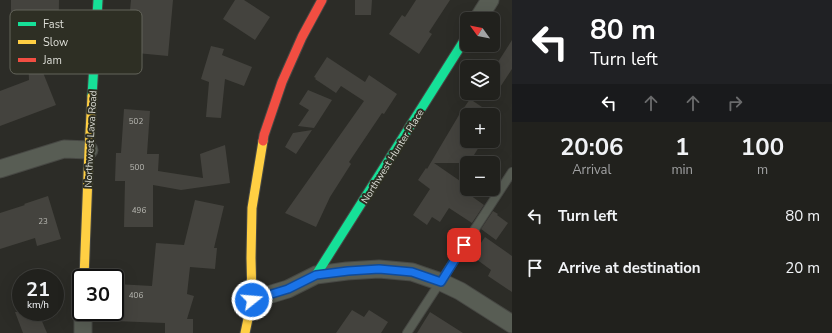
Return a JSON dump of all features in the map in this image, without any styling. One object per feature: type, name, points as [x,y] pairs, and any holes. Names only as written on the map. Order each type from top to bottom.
[{"type":"street","name":"Northwest Lava Road","points":[[97,10],[98,0]]},
{"type":"street","points":[[245,333],[252,300],[252,208],[264,135],[282,82],[302,36],[322,0]]},
{"type":"street","points":[[482,12],[490,0]]},
{"type":"street","name":"Northwest Hunter Place","points":[[316,275],[460,47]]},
{"type":"street","name":"Northwest Lava Road","points":[[84,269],[94,74]]},
{"type":"street","points":[[0,169],[64,149],[89,150]]},
{"type":"street","points":[[252,300],[288,289],[316,275],[379,269],[412,272],[441,282],[460,291],[512,324]]},
{"type":"street","points":[[83,321],[83,333]]},
{"type":"lane","points":[[407,333],[512,172]]},
{"type":"building","points":[[11,0],[59,0],[59,10],[11,10]]},
{"type":"building","points":[[131,0],[173,0],[168,56],[142,54],[142,10],[130,10]]},
{"type":"building","points":[[235,0],[244,0],[270,17],[255,40],[223,19]]},
{"type":"building","points":[[355,0],[372,0],[371,15],[355,15]]},
{"type":"building","points":[[416,0],[450,0],[429,32],[432,34],[419,54],[389,34],[402,15],[405,17]]},
{"type":"building","points":[[512,40],[512,69],[500,87],[500,60]]},
{"type":"building","points":[[211,46],[224,49],[222,55],[252,67],[244,86],[225,79],[221,118],[206,117],[209,82],[201,79]]},
{"type":"building","points":[[327,57],[365,82],[369,75],[397,94],[384,114],[382,113],[349,162],[351,164],[330,197],[316,227],[285,213],[364,101],[341,86],[336,93],[315,79],[316,78],[314,77]]},
{"type":"building","points":[[29,74],[44,74],[56,105],[0,126],[0,91],[29,80]]},
{"type":"building","points":[[308,90],[332,100],[314,128],[298,126],[309,110],[299,104]]},
{"type":"building","points":[[469,100],[472,100],[484,108],[464,108]]},
{"type":"building","points":[[124,109],[150,111],[147,154],[159,154],[158,171],[203,178],[200,154],[225,145],[230,183],[181,190],[153,185],[153,227],[124,227],[125,181],[115,181],[116,153],[121,153]]},
{"type":"building","points":[[460,114],[460,148],[478,148],[473,156],[460,156],[460,163],[434,163],[460,181],[460,196],[471,196],[484,205],[472,223],[449,208],[440,222],[432,217],[427,225],[413,215],[430,189],[418,180],[426,168],[427,169]]},
{"type":"building","points":[[312,130],[296,154],[285,147],[293,133]]},
{"type":"building","points":[[48,196],[61,239],[37,246],[35,238],[0,249],[0,213]]},
{"type":"building","points":[[195,200],[224,206],[214,248],[217,248],[215,269],[190,267],[187,294],[194,296],[187,319],[193,319],[193,333],[165,333],[165,323],[114,321],[124,321],[124,284],[152,286],[156,243],[184,245]]},
{"type":"building","points":[[493,211],[508,223],[496,240],[481,229]]},
{"type":"building","points":[[485,237],[512,256],[512,292],[488,276],[491,270],[472,256]]},
{"type":"building","points":[[352,310],[364,317],[369,310],[388,322],[381,333],[336,333]]},
{"type":"building","points":[[430,312],[463,333],[417,333]]},
{"type":"building","points":[[18,321],[42,321],[47,333],[23,333]]},
{"type":"traffic: fast","points":[[97,10],[98,0]]},
{"type":"traffic: fast","points":[[316,275],[460,47]]},
{"type":"traffic: fast","points":[[92,96],[93,74]]},
{"type":"traffic: slow","points":[[84,269],[92,96]]},
{"type":"traffic: slow","points":[[245,333],[252,300],[252,208],[263,141]]},
{"type":"traffic: jam","points":[[263,141],[282,82],[302,37],[322,0]]},
{"type":"route","points":[[252,300],[288,289],[316,275],[348,271],[379,269],[412,272],[441,282],[464,245]]}]
